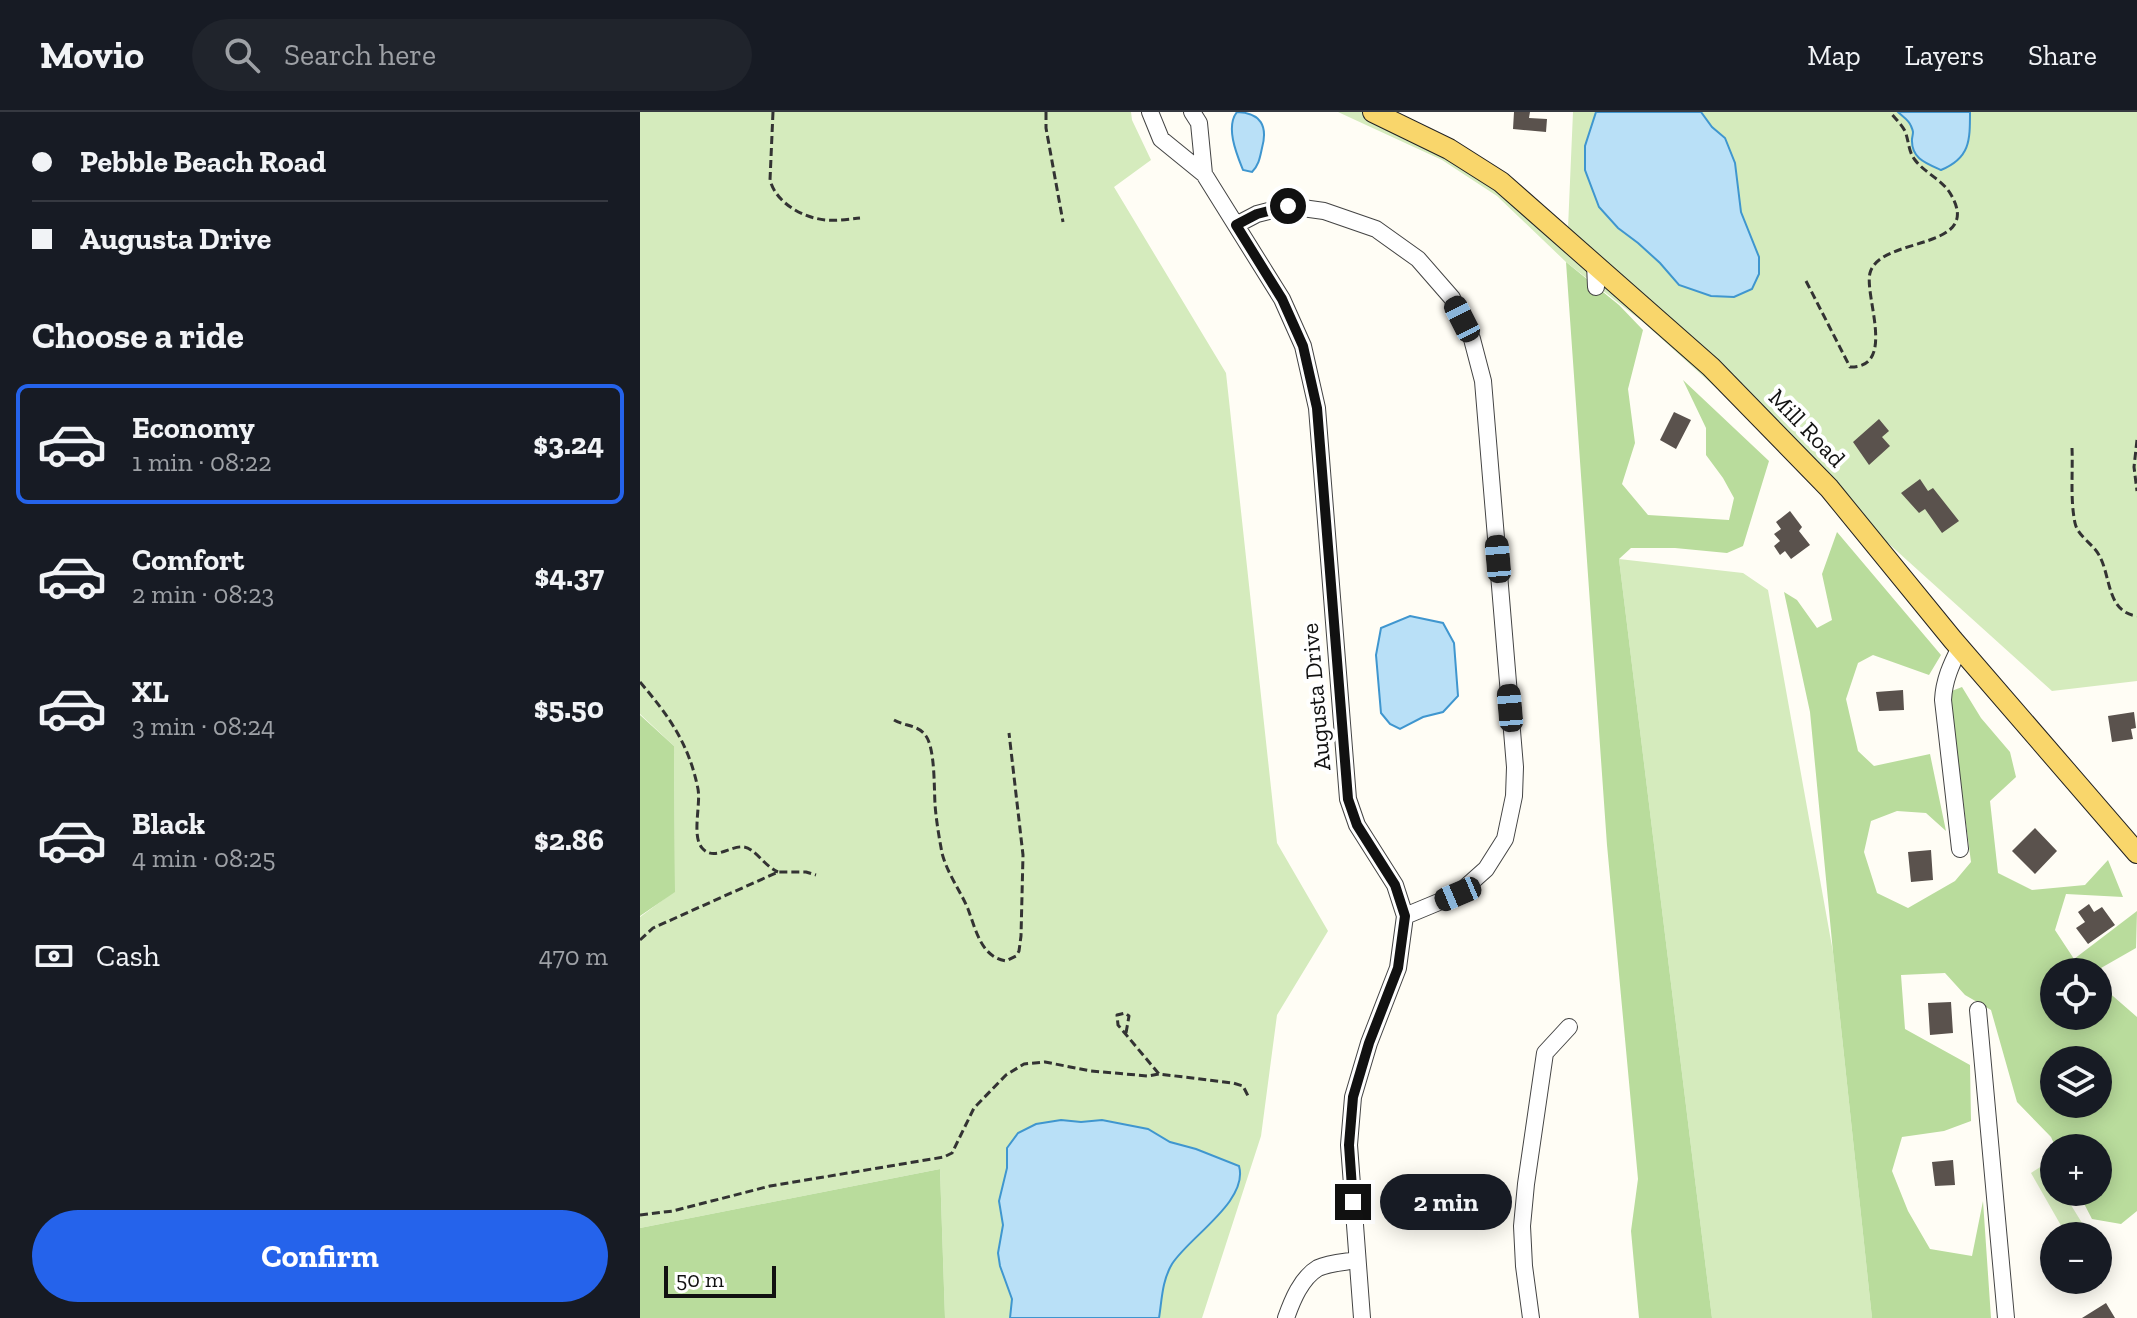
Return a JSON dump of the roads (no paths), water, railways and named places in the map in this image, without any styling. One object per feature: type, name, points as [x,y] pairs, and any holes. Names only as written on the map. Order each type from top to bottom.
[{"type":"main road","name":"Mill Road","points":[[1373,112],[1449,149],[1501,182],[1711,367],[1829,488],[1960,647],[2137,853]]},
{"type":"street","name":"Augusta Drive","points":[[1150,112],[1161,139],[1204,174],[1282,299],[1303,346],[1317,408],[1348,799],[1357,825],[1395,885],[1405,916],[1398,968],[1369,1043],[1353,1097],[1349,1145],[1362,1318]]},
{"type":"street","name":"Augusta Drive","points":[[1192,112],[1199,123],[1204,174]]},
{"type":"street","points":[[1236,225],[1257,214],[1288,206],[1324,211],[1376,229],[1418,259],[1452,298],[1472,339],[1480,367],[1515,767],[1514,796],[1505,839],[1486,869],[1458,894],[1405,916]]},
{"type":"street","points":[[1595,264],[1596,287]]},
{"type":"street","points":[[1960,647],[1943,685],[1960,849]]},
{"type":"street","points":[[1978,1010],[2006,1318]]},
{"type":"street","points":[[1531,1318],[1523,1239],[1526,1184],[1545,1053],[1569,1027]]},
{"type":"street","points":[[1286,1318],[1303,1283],[1318,1268],[1357,1260]]},
{"type":"water","points":[[1237,112],[1252,115],[1263,127],[1261,155],[1252,172],[1243,170],[1233,141],[1232,125]]},
{"type":"water","points":[[1596,112],[1701,112],[1725,138],[1735,163],[1741,212],[1759,257],[1759,274],[1752,289],[1734,297],[1711,296],[1679,285],[1660,263],[1618,228],[1599,207],[1585,170],[1585,146]]},
{"type":"water","points":[[1898,112],[1970,112],[1970,132],[1963,154],[1941,170],[1925,162],[1912,146],[1910,124]]},
{"type":"water","points":[[1410,616],[1443,623],[1454,643],[1458,696],[1443,712],[1423,717],[1400,729],[1390,724],[1381,713],[1376,655],[1381,628]]},
{"type":"water","points":[[1061,1120],[1102,1120],[1148,1129],[1170,1142],[1239,1166],[1240,1179],[1227,1205],[1172,1264],[1164,1284],[1159,1318],[1010,1318],[1012,1299],[998,1253],[1003,1225],[999,1201],[1007,1168],[1007,1148],[1018,1133],[1036,1124]]}]
